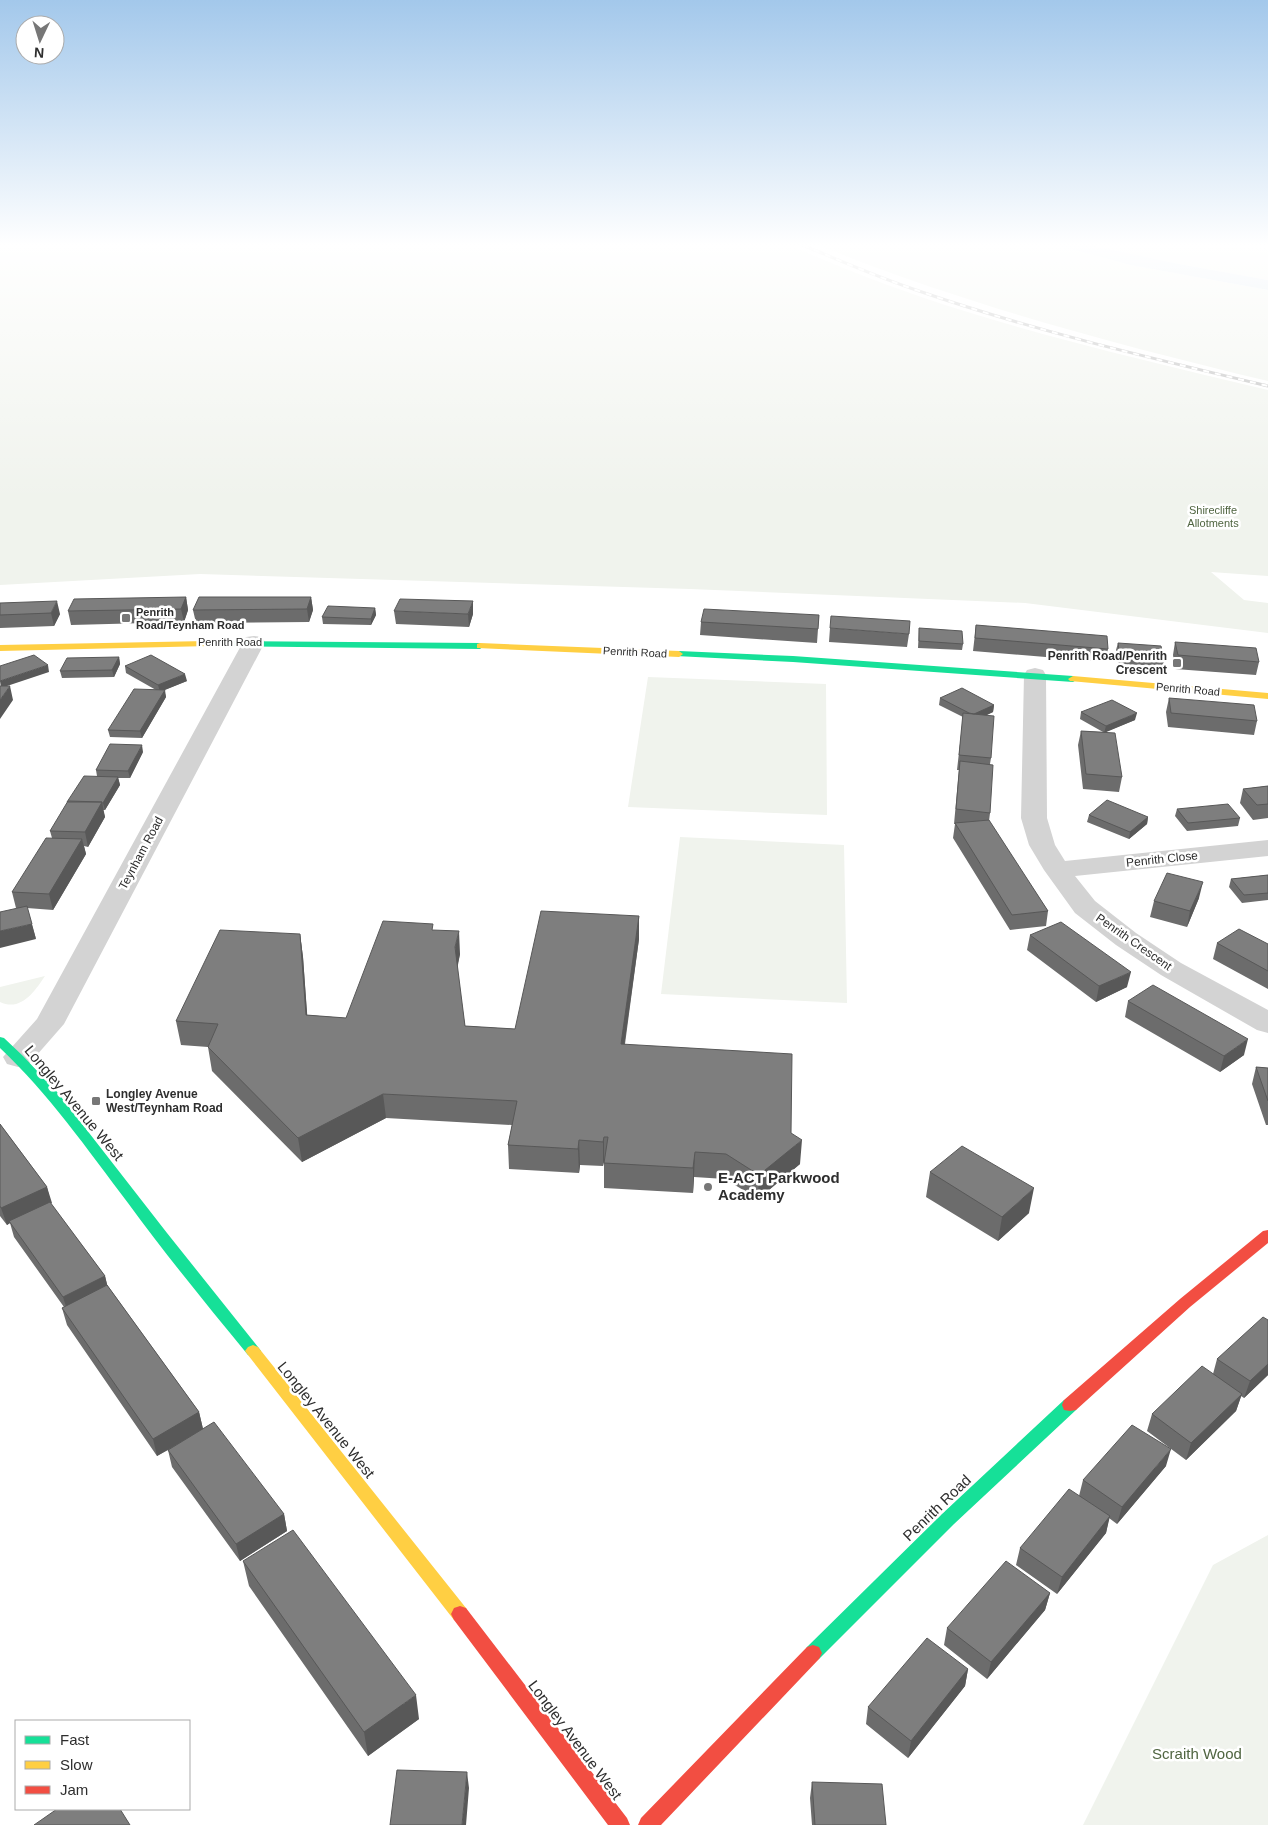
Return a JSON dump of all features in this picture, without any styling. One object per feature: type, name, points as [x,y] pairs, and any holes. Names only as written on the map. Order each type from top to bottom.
[{"type":"street","name":"Penrith Road","points":[[0,648],[147,643],[254,642],[506,646],[1035,675],[1268,696]]},
{"type":"street","name":"Teynham Road","points":[[9,1049],[49,1024],[254,642]]},
{"type":"street","name":"Penrith Crescent","points":[[1035,675],[1034,818],[1042,845],[1057,870],[1086,907],[1126,939],[1171,969],[1268,1023]]},
{"type":"street","name":"Penrith Close","points":[[1057,870],[1268,848]]},
{"type":"street","name":"Longley Avenue West","points":[[9,1049],[70,1117],[151,1224],[390,1523],[620,1825]]},
{"type":"street","name":"Penrith Road","points":[[648,1825],[791,1674],[978,1489],[1196,1292],[1268,1235]]},
{"type":"green space","name":"Shirecliffe Allotments","points":[[0,330],[1029,330],[1146,361],[1268,390],[1268,576],[1211,572],[1244,600],[1268,603],[1268,633],[1025,603],[690,589],[200,574],[0,585]]},
{"type":"green space","points":[[1073,330],[1268,330],[1268,381],[1154,352]]},
{"type":"green space","points":[[648,677],[826,684],[827,815],[628,807]]},
{"type":"green space","points":[[680,837],[844,845],[847,1003],[661,994]]},
{"type":"green space","points":[[45,976],[37,988],[21,1002],[8,1004],[0,1002],[0,987]]},
{"type":"green space","name":"Scraith Wood","points":[[1268,1535],[1268,1825],[1083,1825],[1213,1565]]},
{"type":"building","points":[[186,597],[181,609],[68,611],[74,599]]},
{"type":"building","points":[[199,597],[311,597],[307,609],[193,610]]},
{"type":"building","points":[[400,599],[473,601],[468,614],[394,611]]},
{"type":"building","points":[[57,601],[51,613],[0,615],[0,603]]},
{"type":"building","points":[[328,606],[375,608],[371,619],[322,617]]},
{"type":"building","points":[[704,609],[819,615],[818,629],[701,622]]},
{"type":"building","points":[[831,616],[910,621],[909,634],[830,628]]},
{"type":"building","points":[[976,625],[1107,636],[1108,649],[975,638]]},
{"type":"building","points":[[919,628],[962,631],[963,644],[919,641]]},
{"type":"building","points":[[1175,642],[1256,648],[1259,662],[1178,655]]},
{"type":"building","points":[[1118,643],[1161,646],[1164,660],[1120,657]]},
{"type":"building","points":[[34,655],[48,665],[0,681],[0,666]]},
{"type":"building","points":[[151,655],[185,674],[158,685],[125,666]]},
{"type":"building","points":[[119,657],[112,670],[60,671],[67,658]]},
{"type":"building","points":[[0,686],[10,686],[0,700]]},
{"type":"building","points":[[962,688],[994,705],[974,714],[940,698]]},
{"type":"building","points":[[134,689],[165,690],[140,731],[108,730]]},
{"type":"building","points":[[1169,698],[1254,705],[1257,721],[1171,713]]},
{"type":"building","points":[[1112,700],[1137,713],[1106,726],[1081,712]]},
{"type":"building","points":[[963,713],[994,716],[991,758],[959,755]]},
{"type":"building","points":[[1081,731],[1115,733],[1122,777],[1086,774]]},
{"type":"building","points":[[110,744],[142,745],[128,771],[96,770]]},
{"type":"building","points":[[960,761],[993,765],[990,813],[956,809]]},
{"type":"building","points":[[84,776],[118,777],[103,803],[67,802]]},
{"type":"building","points":[[1268,786],[1268,804],[1257,805],[1243,789]]},
{"type":"building","points":[[1107,800],[1148,817],[1130,832],[1089,815]]},
{"type":"building","points":[[68,801],[102,802],[85,832],[50,831]]},
{"type":"building","points":[[1228,804],[1240,818],[1188,823],[1177,809]]},
{"type":"building","points":[[989,820],[1048,911],[1012,915],[955,823]]},
{"type":"building","points":[[46,838],[82,839],[49,894],[12,892]]},
{"type":"building","points":[[1167,873],[1203,882],[1190,911],[1154,901]]},
{"type":"building","points":[[1268,875],[1268,893],[1244,895],[1231,879]]},
{"type":"building","points":[[27,906],[32,924],[0,931],[0,912]]},
{"type":"building","points":[[541,911],[639,916],[621,1044],[792,1054],[791,1133],[802,1140],[759,1175],[726,1154],[695,1152],[693,1168],[604,1163],[608,1137],[604,1137],[603,1142],[579,1140],[578,1149],[508,1145],[517,1101],[383,1094],[298,1138],[208,1047],[218,1024],[176,1021],[220,930],[300,934],[306,1015],[346,1018],[383,921],[433,924],[432,930],[459,931],[455,947],[465,1026],[515,1029]]},
{"type":"building","points":[[1061,922],[1131,972],[1099,986],[1030,935]]},
{"type":"building","points":[[1239,929],[1268,944],[1268,971],[1217,943]]},
{"type":"building","points":[[1153,985],[1248,1039],[1224,1056],[1128,1001]]},
{"type":"building","points":[[1256,1067],[1268,1068],[1268,1101]]},
{"type":"building","points":[[0,1124],[47,1187],[1,1208],[0,1206]]},
{"type":"building","points":[[962,1146],[1034,1188],[1002,1217],[930,1172]]},
{"type":"building","points":[[50,1202],[105,1276],[63,1297],[9,1221]]},
{"type":"building","points":[[107,1285],[199,1412],[153,1439],[62,1308]]},
{"type":"building","points":[[1263,1317],[1268,1320],[1268,1364],[1250,1381],[1217,1359]]},
{"type":"building","points":[[1202,1366],[1242,1394],[1191,1443],[1152,1414]]},
{"type":"building","points":[[214,1422],[284,1514],[236,1544],[168,1450]]},
{"type":"building","points":[[1132,1425],[1171,1449],[1122,1507],[1083,1480]]},
{"type":"building","points":[[1069,1489],[1110,1516],[1062,1577],[1020,1548]]},
{"type":"building","points":[[293,1530],[416,1695],[364,1732],[243,1561]]},
{"type":"building","points":[[1006,1561],[1050,1593],[991,1662],[947,1628]]},
{"type":"building","points":[[927,1638],[968,1669],[911,1741],[868,1707]]},
{"type":"building","points":[[397,1770],[467,1772],[462,1825],[390,1825]]},
{"type":"building","points":[[812,1782],[882,1784],[886,1825],[815,1825]]},
{"type":"building","points":[[56,1810],[121,1810],[130,1825],[34,1825]]},
{"type":"railway","points":[[1044,330],[1268,386]]},
{"type":"traffic: fast","points":[[207,644],[480,646]]},
{"type":"traffic: fast","points":[[679,654],[793,659],[1073,679]]},
{"type":"traffic: fast","points":[[0,1041],[19,1058],[70,1116],[147,1218],[253,1351]]},
{"type":"traffic: fast","points":[[813,1653],[948,1519],[1070,1405]]},
{"type":"traffic: slow","points":[[0,648],[207,644]]},
{"type":"traffic: slow","points":[[480,646],[679,654]]},
{"type":"traffic: slow","points":[[1073,679],[1268,696]]},
{"type":"traffic: slow","points":[[253,1351],[460,1614]]},
{"type":"traffic: jam","points":[[1070,1405],[1185,1303],[1268,1235]]},
{"type":"traffic: jam","points":[[460,1614],[620,1825]]},
{"type":"traffic: jam","points":[[648,1825],[813,1653]]},
{"type":"place","name":"Penrith Road/Teynham Road","points":[[126,618]]},
{"type":"place","name":"Penrith Road/Penrith Crescent","points":[[1177,663]]},
{"type":"place","name":"Longley Avenue West/Teynham Road","points":[[96,1101]]},
{"type":"place","name":"E-ACT Parkwood Academy","points":[[708,1187]]}]
